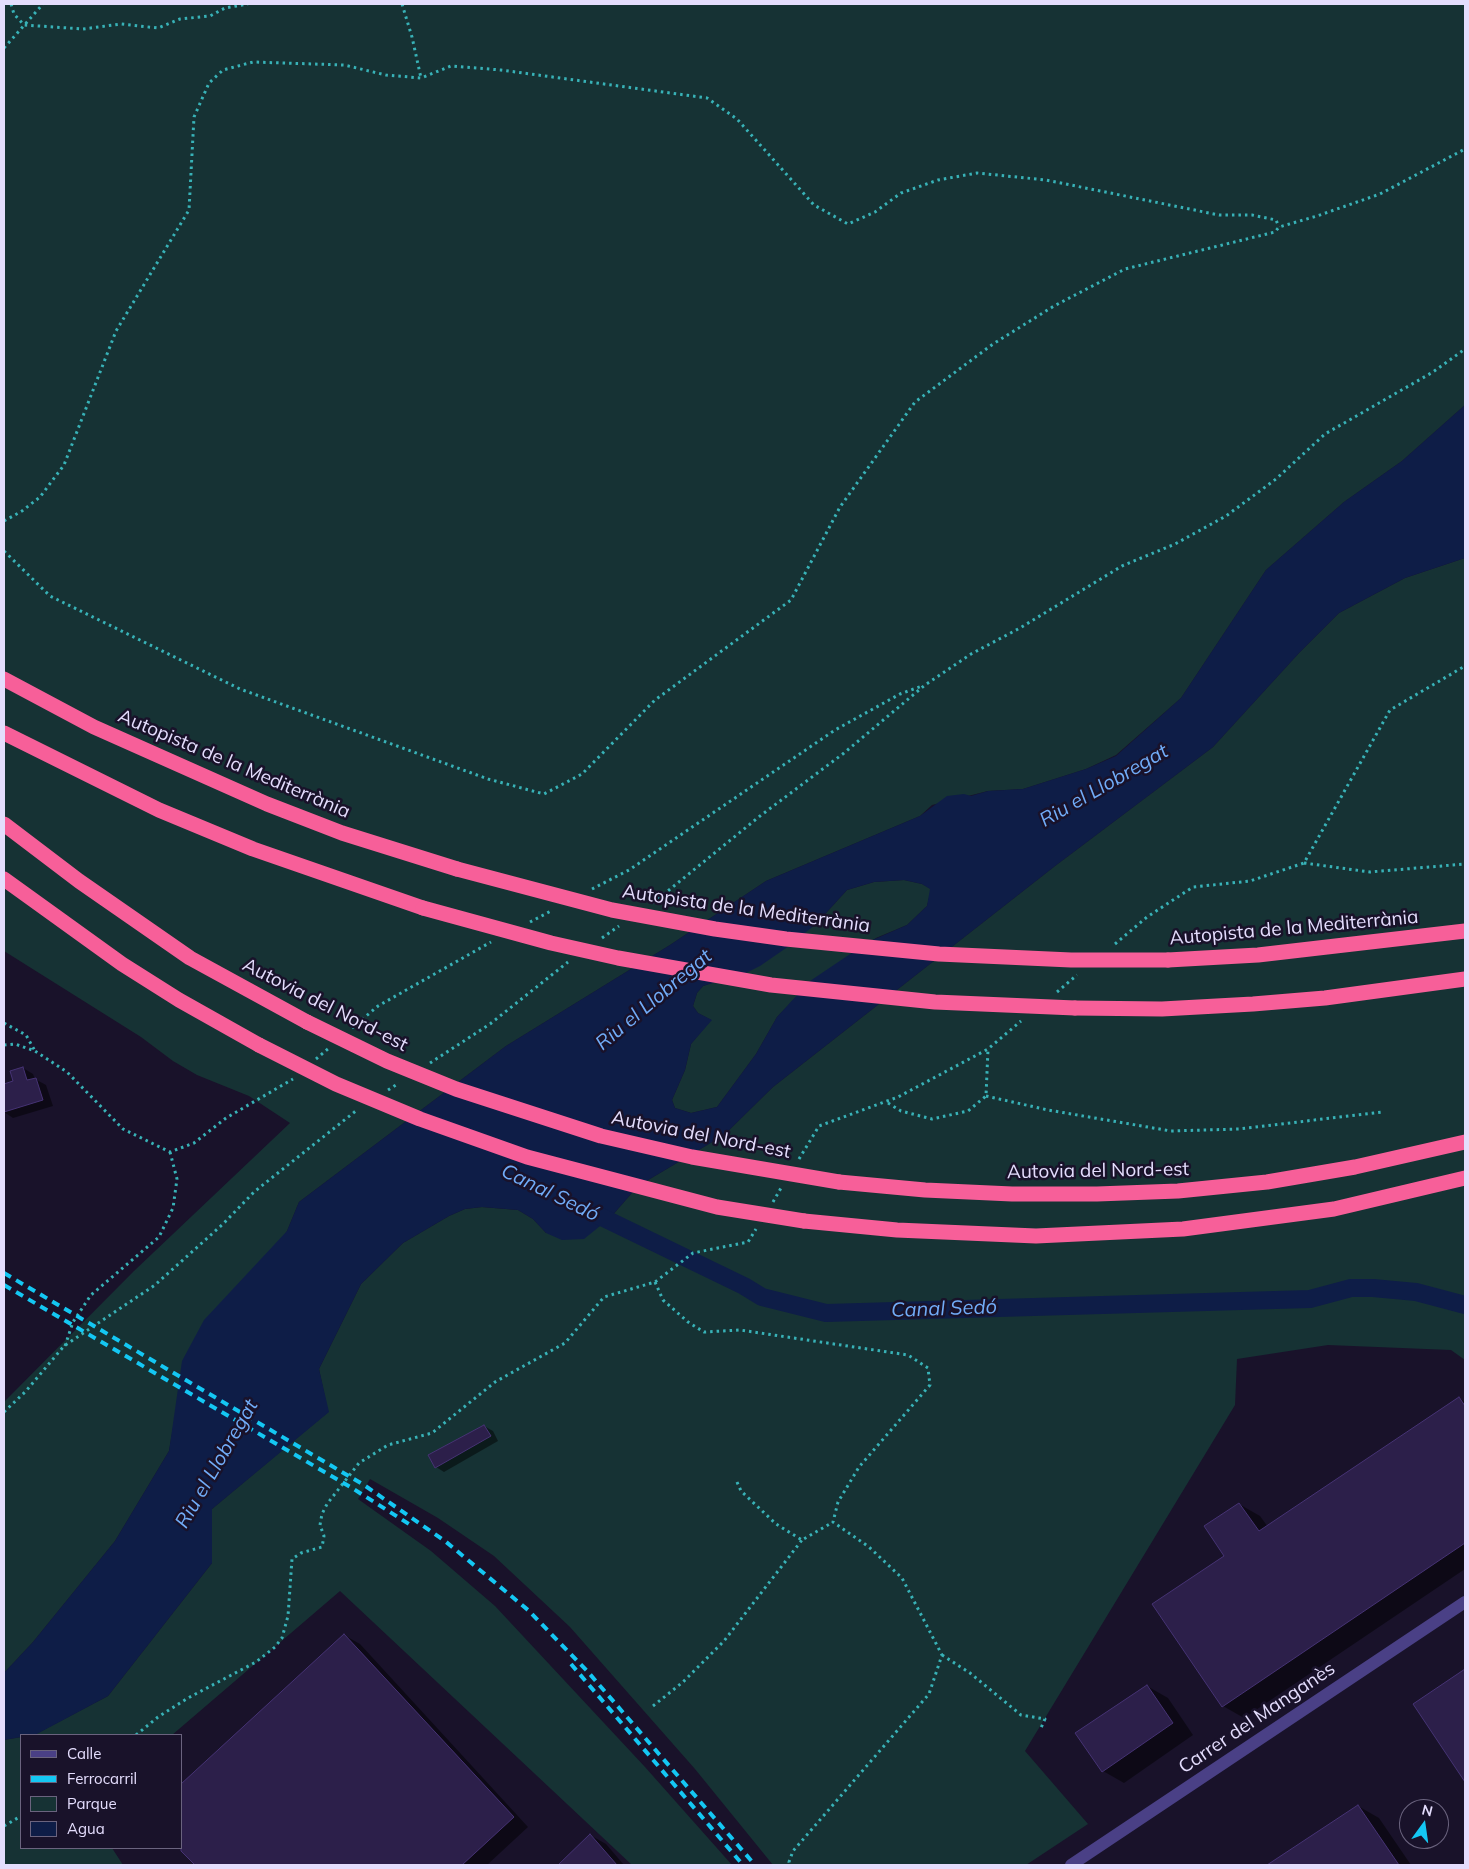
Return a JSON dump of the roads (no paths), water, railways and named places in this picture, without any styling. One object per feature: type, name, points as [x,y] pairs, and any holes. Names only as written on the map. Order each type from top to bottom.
[{"type":"highway","name":"Autopista de la Mediterrània","points":[[4,679],[94,727],[266,804],[342,832],[457,869],[612,910],[715,929],[786,939],[940,954],[1070,960],[1168,960],[1258,955],[1465,931]]},
{"type":"highway","points":[[4,733],[159,810],[252,849],[423,908],[551,943],[618,958],[771,985],[861,995],[1004,1006],[1162,1009],[1325,998],[1465,979]]},
{"type":"highway","name":"Autovia del Nord-est","points":[[4,824],[79,880],[190,958],[307,1022],[387,1061],[456,1089],[602,1136],[692,1157],[839,1182],[925,1190],[1012,1194],[1097,1194],[1178,1191],[1267,1182],[1356,1167],[1465,1142]]},
{"type":"highway","points":[[4,879],[122,964],[179,1000],[259,1045],[336,1084],[403,1112],[527,1157],[717,1207],[804,1221],[896,1230],[1028,1236],[1182,1229],[1334,1209],[1465,1178]]},
{"type":"street","name":"Carrer del Manganès","points":[[1071,1865],[1465,1602]]},
{"type":"water","name":"Riu el Llobregat","points":[[1465,405],[1465,558],[1405,578],[1339,613],[1299,653],[1213,747],[1055,866],[773,1087],[724,1135],[638,1186],[610,1218],[584,1239],[562,1240],[546,1233],[533,1219],[518,1210],[482,1207],[465,1209],[449,1216],[403,1243],[361,1284],[319,1369],[329,1412],[212,1509],[212,1563],[108,1696],[37,1734],[20,1734],[20,1737],[4,1740],[4,1673],[33,1642],[115,1541],[169,1451],[182,1361],[204,1320],[287,1231],[299,1202],[506,1046],[670,945],[766,881],[920,816],[947,796],[964,794],[971,796],[988,791],[1023,789],[1086,769],[1116,756],[1181,698],[1266,570],[1344,502],[1402,461]],"holes":[[[904,880],[922,884],[930,889],[927,906],[907,925],[868,942],[810,981],[777,1017],[756,1054],[717,1107],[691,1113],[675,1108],[672,1100],[685,1070],[691,1044],[712,1020],[698,1013],[693,1006],[697,993],[703,986],[744,974],[760,966],[816,924],[847,890],[874,882]]]},
{"type":"waterway","name":"Canal Sedó","points":[[585,1209],[744,1286],[762,1297],[826,1313],[1310,1299],[1351,1288],[1416,1292],[1465,1305]]},
{"type":"railway","points":[[4,1273],[364,1485],[445,1541],[528,1610],[588,1672],[755,1865]]},
{"type":"railway","points":[[4,1285],[352,1488],[409,1524]]},
{"type":"railway","points":[[571,1664],[743,1865]]}]
